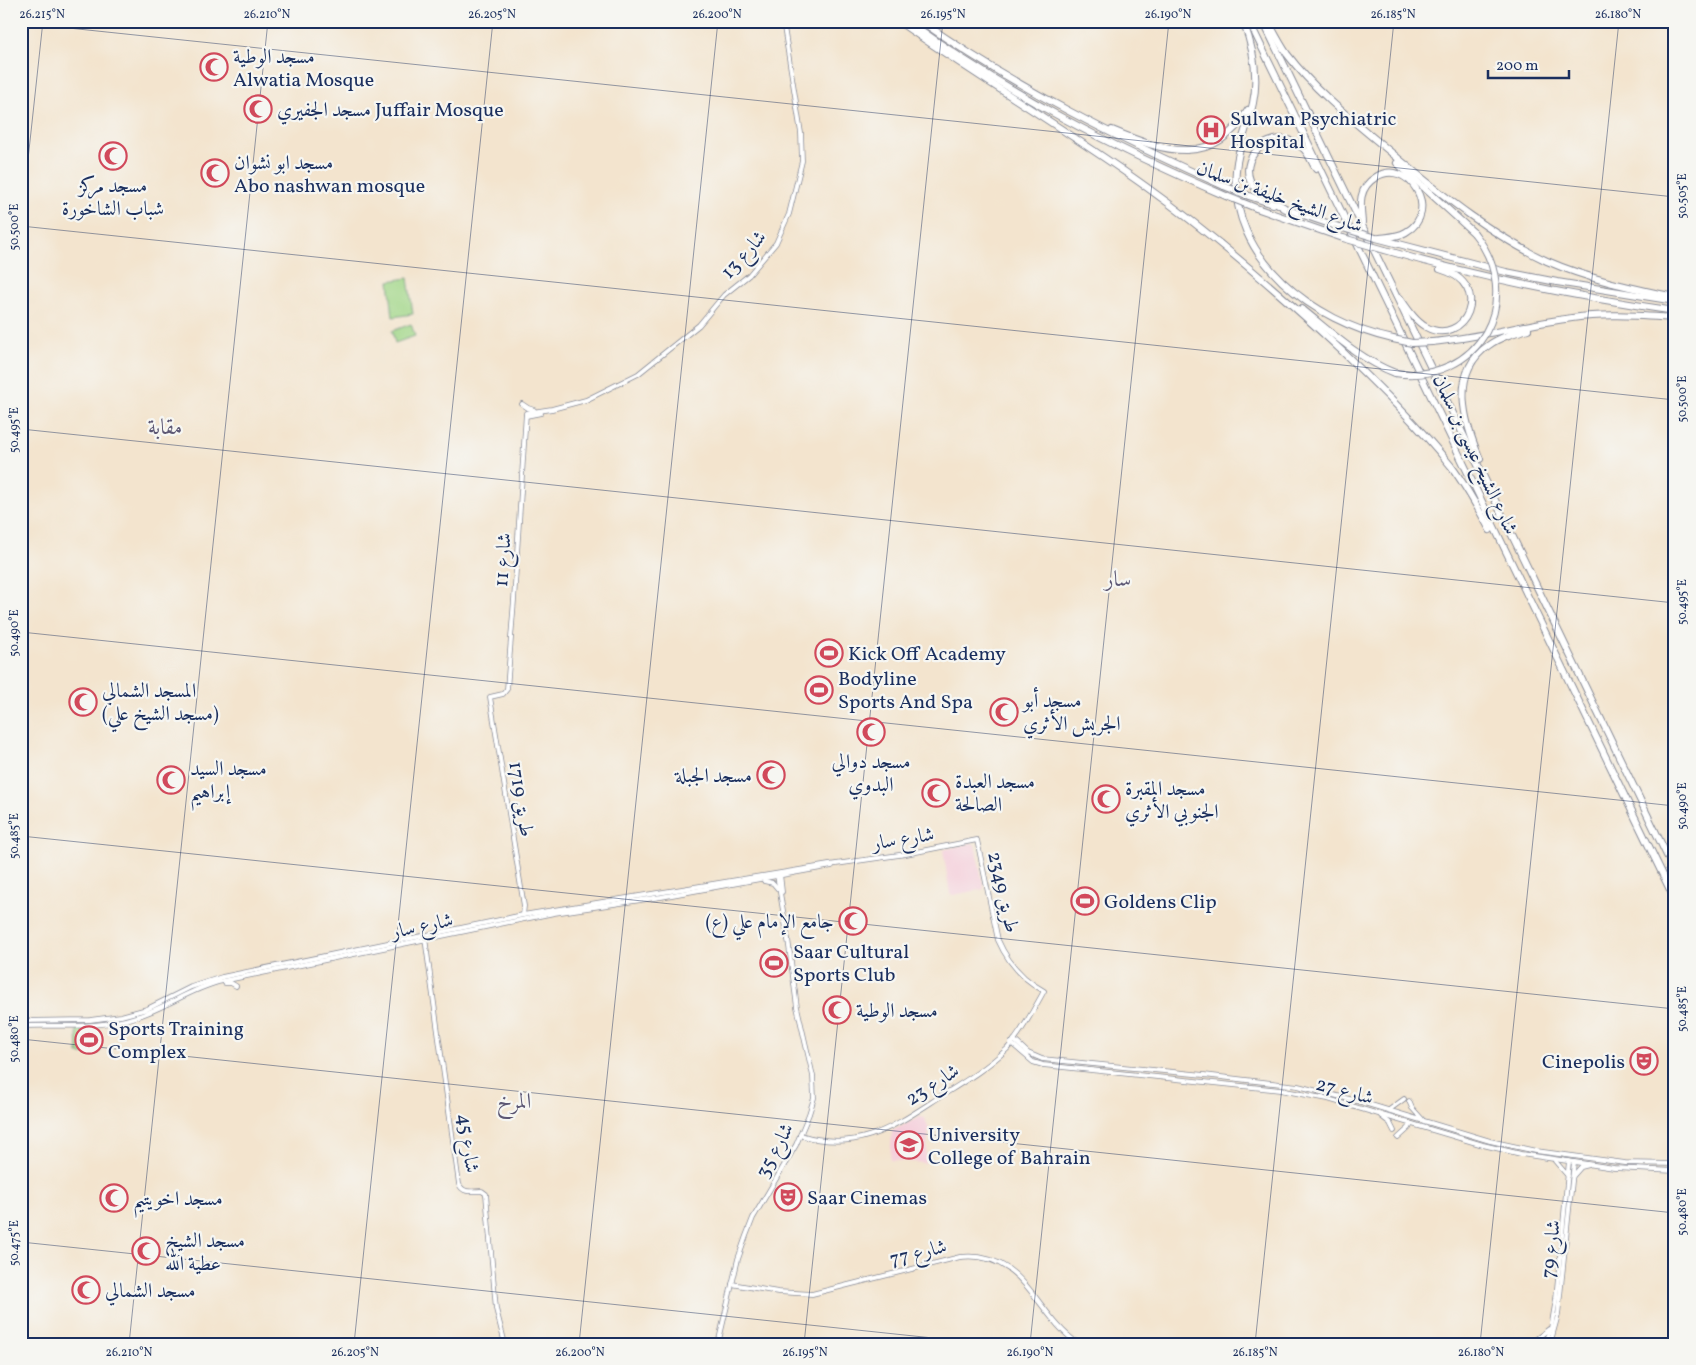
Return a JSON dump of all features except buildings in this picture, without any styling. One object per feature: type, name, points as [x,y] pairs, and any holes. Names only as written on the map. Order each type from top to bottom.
[{"type":"highway","points":[[898,21],[1145,186],[1206,232],[1364,358],[1394,373],[1419,375],[1444,369],[1464,358],[1474,349],[1485,333],[1493,316],[1496,303],[1496,279],[1488,254],[1474,233],[1361,128]]},
{"type":"highway","name":"شارع الشيخ خليفة بن سلمان","points":[[908,21],[990,76],[1081,128],[1129,153],[1256,208],[1343,238],[1418,260],[1545,289],[1675,311]]},
{"type":"highway","name":"شارع الشيخ خليفة بن سلمان","points":[[921,21],[1001,73],[1107,132],[1149,153],[1249,196],[1376,238],[1506,272],[1675,301]]},
{"type":"highway","points":[[1242,21],[1250,40],[1254,58],[1254,85],[1253,102],[1238,153],[1236,181],[1240,213],[1255,248],[1266,264],[1313,307],[1355,329],[1412,342],[1432,342],[1487,335],[1559,320],[1618,315],[1675,318]]},
{"type":"highway","name":"شارع الشيخ عيسى بن سلمان","points":[[1248,21],[1675,900]]},
{"type":"highway","name":"شارع الشيخ عيسى بن سلمان","points":[[1263,21],[1675,872]]},
{"type":"highway","points":[[1268,21],[1281,45],[1301,71],[1333,104],[1450,201],[1491,230],[1522,248],[1576,272],[1604,282],[1675,297]]},
{"type":"highway","points":[[992,84],[1081,128]]},
{"type":"highway","points":[[1086,119],[1151,145],[1185,150],[1200,149],[1218,143],[1240,123],[1248,110],[1254,85]]},
{"type":"highway","points":[[1284,208],[1255,188],[1250,178],[1249,170],[1250,160],[1255,151],[1268,141],[1277,139],[1287,139],[1305,150],[1325,188],[1335,199]]},
{"type":"highway","points":[[1362,226],[1360,203],[1366,184],[1378,175],[1387,173],[1395,173],[1404,177],[1417,189],[1420,196],[1421,213],[1413,227],[1406,232],[1376,238]]},
{"type":"highway","points":[[1391,286],[1419,322],[1427,328],[1445,331],[1461,324],[1470,308],[1470,300],[1464,283],[1458,276],[1418,260]]},
{"type":"highway","points":[[1269,284],[1376,384],[1432,444],[1476,503],[1508,563],[1515,572]]},
{"type":"highway","points":[[1492,493],[1470,434],[1464,411],[1463,393],[1467,371],[1481,351],[1497,340],[1559,320]]},
{"type":"street","name":"شارع 13","points":[[526,414],[548,410],[589,398],[638,374],[699,325],[724,296],[749,275],[776,243],[789,214],[802,161],[801,133],[783,21]]},
{"type":"street","points":[[522,404],[539,411]]},
{"type":"street","name":"شارع 13","points":[[526,414],[548,410]]},
{"type":"street","name":"شارع 11","points":[[490,697],[503,694],[507,689],[526,414]]},
{"type":"street","name":"طريق 1719","points":[[490,697],[524,906],[523,915]]},
{"type":"street","name":"شارع سار","points":[[21,1026],[97,1024],[124,1021],[151,1012],[188,992],[210,984],[523,915],[779,875],[941,848],[977,840]]},
{"type":"street","name":"طريق 2349","points":[[977,840],[998,940],[1005,955],[1020,974],[1028,982],[1044,991]]},
{"type":"street","name":"شارع سار","points":[[21,1021],[90,1020],[128,1015],[152,1007],[197,984],[222,977],[427,937],[779,875]]},
{"type":"street","name":"شارع 35","points":[[718,1344],[741,1248],[753,1218],[800,1135],[812,1107],[814,1087],[797,1008],[779,875]]},
{"type":"street","points":[[751,881],[771,882],[781,893]]},
{"type":"street","name":"طريق 1719","points":[[524,906],[530,914]]},
{"type":"street","name":"شارع 45","points":[[427,937],[459,1184],[461,1189],[465,1191],[482,1190],[486,1194],[495,1302],[505,1344]]},
{"type":"street","points":[[210,984],[230,982],[236,986]]},
{"type":"street","name":"شارع 23","points":[[800,1135],[820,1140],[858,1139],[881,1132],[911,1116],[974,1075],[1004,1051],[1019,1032],[1044,991]]},
{"type":"street","points":[[1004,1051],[1019,1048],[1019,1032]]},
{"type":"street","name":"شارع 27","points":[[1012,1041],[1033,1062],[1043,1066],[1271,1088],[1321,1098],[1496,1148],[1572,1162],[1630,1169],[1675,1171]]},
{"type":"street","name":"شارع 27","points":[[1019,1048],[1042,1059],[1204,1074],[1286,1084],[1331,1093],[1504,1145],[1572,1157],[1633,1164],[1675,1164]]},
{"type":"street","points":[[1390,1110],[1404,1099]]},
{"type":"street","points":[[1409,1101],[1412,1108],[1424,1120]]},
{"type":"street","points":[[1380,1114],[1390,1123],[1394,1131]]},
{"type":"street","points":[[1398,1138],[1411,1124]]},
{"type":"street","name":"شارع 79","points":[[1550,1344],[1558,1315],[1572,1157]]},
{"type":"street","points":[[1554,1159],[1571,1176],[1581,1167],[1591,1164]]},
{"type":"street","name":"شارع 79","points":[[1543,1342],[1551,1328],[1571,1176]]},
{"type":"street","name":"شارع 77","points":[[732,1284],[778,1292],[812,1294],[954,1258],[973,1256],[985,1258],[1003,1264],[1019,1277],[1058,1325],[1071,1339],[1079,1344]]},
{"type":"street","points":[[1535,1340],[1551,1328]]},
{"type":"street","points":[[1543,1342],[1550,1344]]},
{"type":"shaded area","points":[[972,843],[975,845],[984,889],[950,894],[943,850]]},
{"type":"shaded area","name":"University College of Bahrain","points":[[920,1117],[925,1118],[929,1130],[925,1163],[890,1160],[892,1131]]},
{"type":"green space","points":[[408,278],[413,314],[393,317],[389,281]]},
{"type":"green space","points":[[411,324],[415,336],[395,343],[392,331]]},
{"type":"green space","name":"Kick Off Academy","points":[[833,640],[839,661],[824,665],[818,644]]},
{"type":"green space","name":"Sports Training Complex","points":[[100,1029],[101,1051],[97,1054],[78,1054],[77,1030]]},
{"type":"place","name":"مسجد الوطية Alwatia Mosque","points":[[214,67]]},
{"type":"place","name":"مسجد الجفيري Juffair Mosque","points":[[258,109]]},
{"type":"place","name":"Sulwan Psychiatric Hospital","points":[[1211,130]]},
{"type":"place","name":"مسجد مركز شباب الشاخورة","points":[[113,156]]},
{"type":"place","name":"مسجد ابو نشوان Abo nashwan mosque","points":[[215,173]]},
{"type":"place","name":"Kick Off Academy","points":[[829,653]]},
{"type":"place","name":"Bodyline Sports And Spa","points":[[819,690]]},
{"type":"place","name":"المسجد الشمالي (مسجد الشيخ علي)","points":[[83,702]]},
{"type":"place","name":"مسجد أبو الجريش الأثري","points":[[1004,712]]},
{"type":"place","name":"مسجد دوالي البدوي","points":[[871,732]]},
{"type":"place","name":"مسجد الجبلة","points":[[771,775]]},
{"type":"place","name":"مسجد السيد إبراهيم","points":[[171,780]]},
{"type":"place","name":"مسجد العبدة الصالحة","points":[[936,793]]},
{"type":"place","name":"مسجد المقبرة الجنوبي الأثري","points":[[1106,799]]},
{"type":"place","name":"Goldens Clip","points":[[1085,901]]},
{"type":"place","name":"جامع الإمام علي (ع)","points":[[853,921]]},
{"type":"place","name":"Saar Cultural Sports Club","points":[[774,963]]},
{"type":"place","name":"مسجد الوطية","points":[[837,1010]]},
{"type":"place","name":"Sports Training Complex","points":[[89,1040]]},
{"type":"place","name":"Cinepolis","points":[[1644,1061]]},
{"type":"place","name":"University College of Bahrain","points":[[909,1145]]},
{"type":"place","name":"Saar Cinemas","points":[[788,1197]]},
{"type":"place","name":"مسجد اخويتيم","points":[[114,1198]]},
{"type":"place","name":"مسجد الشيخ عطية الله","points":[[146,1251]]},
{"type":"place","name":"مسجد الشمالي","points":[[86,1290]]},
{"type":"district","name":"مقابة","points":[[165,426]]},
{"type":"district","name":"سار","points":[[1118,578]]},
{"type":"district","name":"المرخ","points":[[514,1100]]}]
